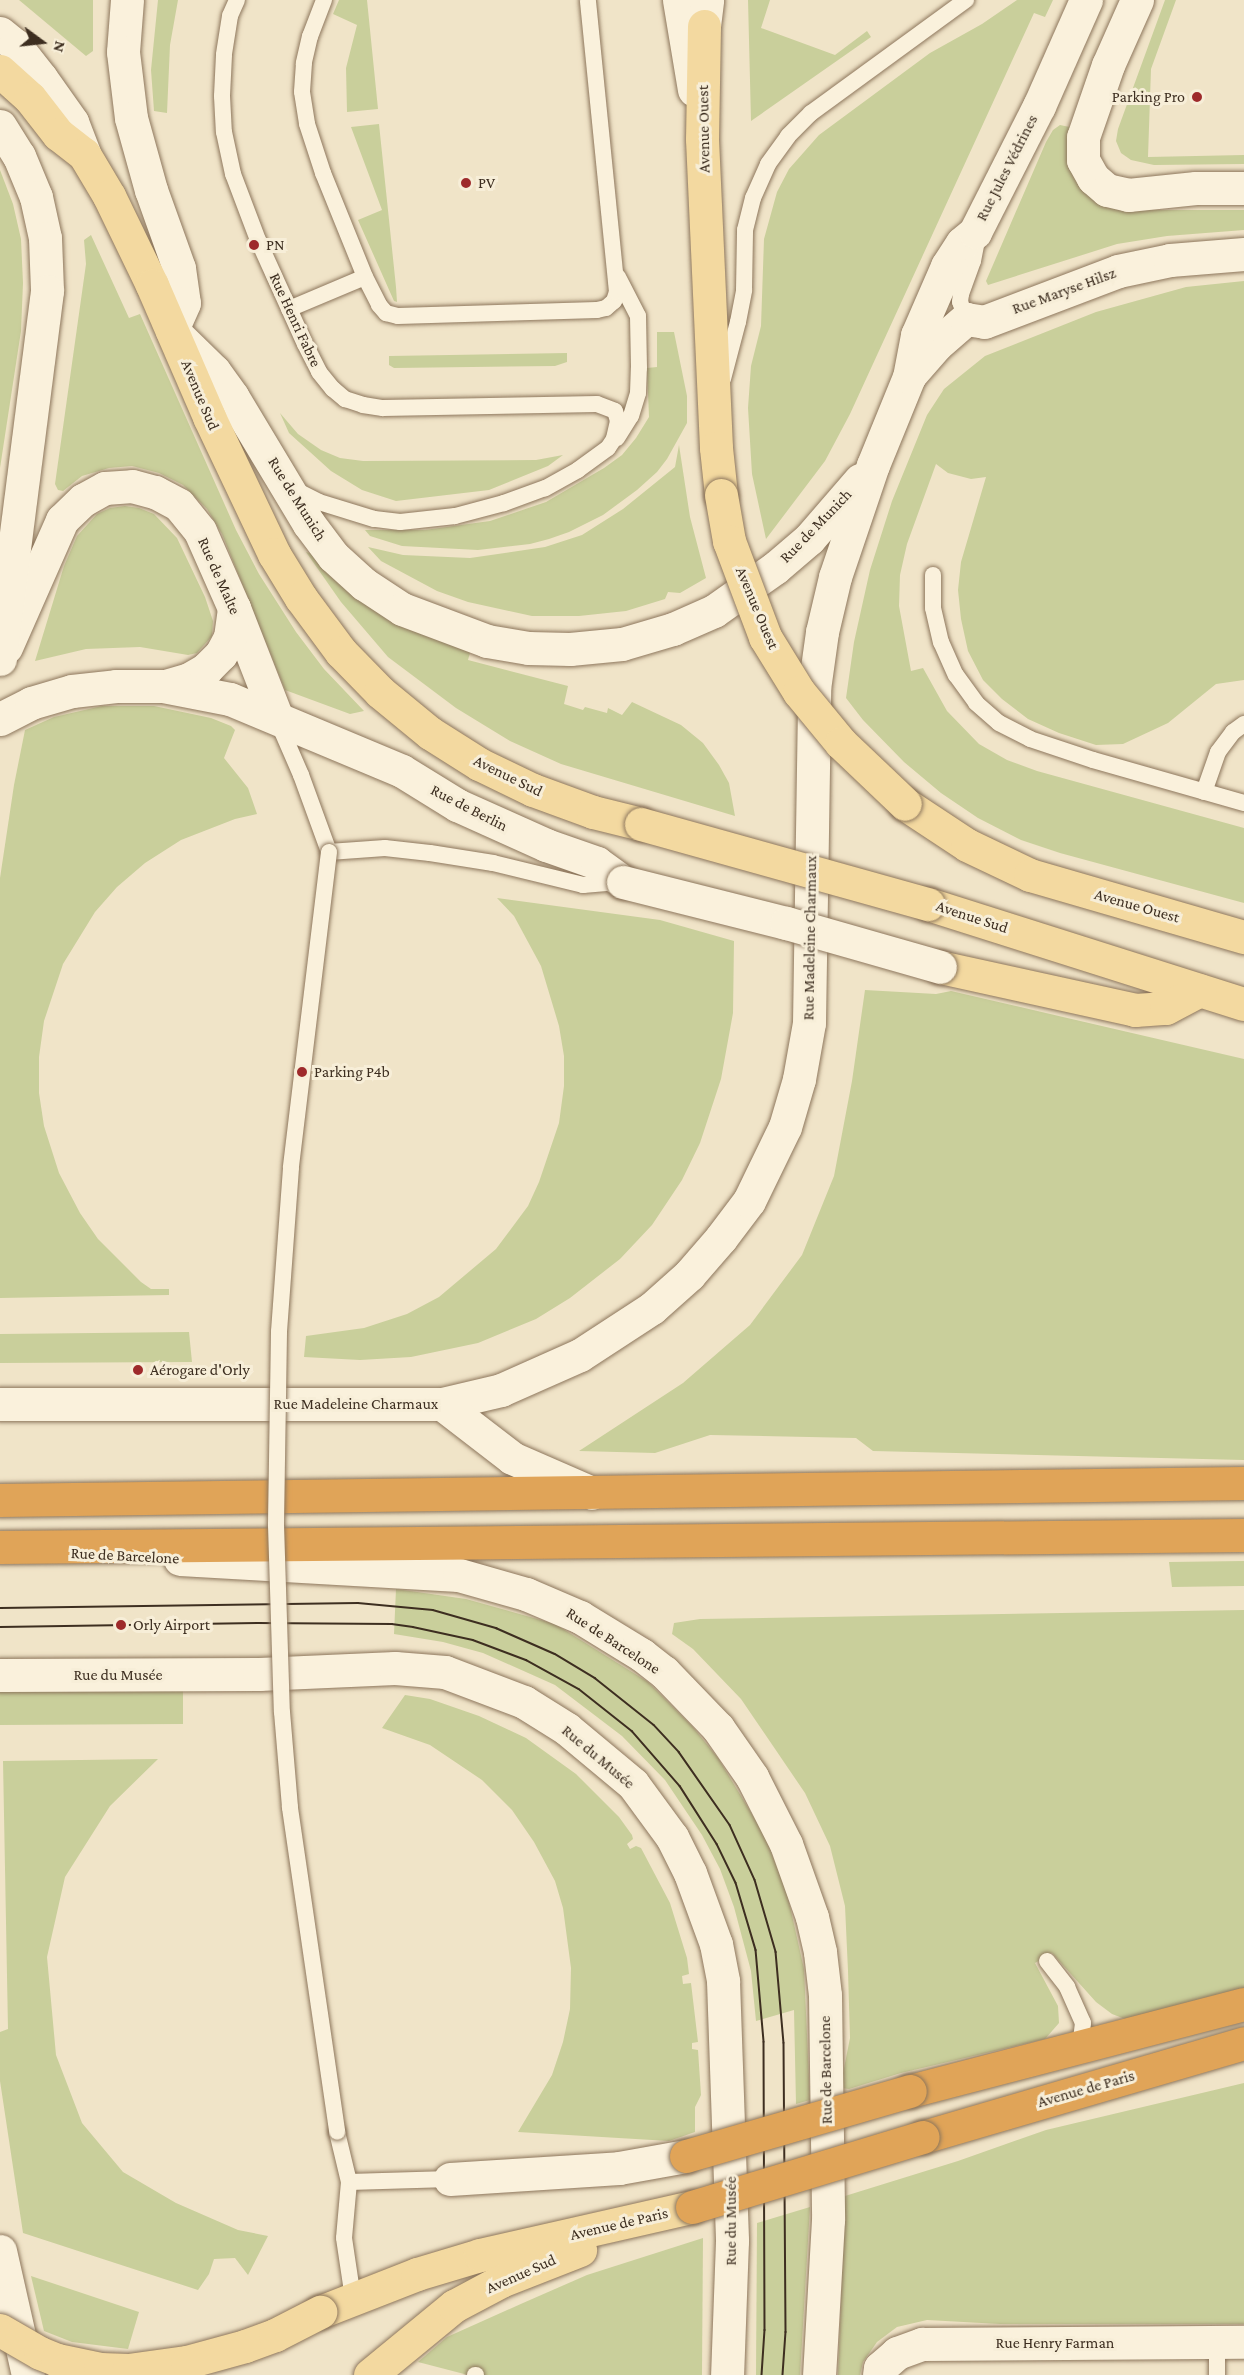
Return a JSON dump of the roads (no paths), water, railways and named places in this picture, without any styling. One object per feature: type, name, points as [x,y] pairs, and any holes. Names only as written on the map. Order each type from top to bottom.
[{"type":"highway","points":[[0,1500],[1244,1483]]},
{"type":"highway","points":[[0,1548],[1244,1535]]},
{"type":"highway","points":[[686,2156],[910,2091],[1244,2004]]},
{"type":"highway","name":"Avenue de Paris","points":[[692,2207],[1244,2043]]},
{"type":"main road","name":"Avenue Ouest","points":[[704,9],[702,139],[716,448],[729,541],[765,637],[799,692],[841,743],[904,804],[967,845],[1030,874],[1244,937]]},
{"type":"main road","name":"Avenue Sud","points":[[0,71],[30,98],[58,134],[84,154],[109,196],[274,554],[301,598],[341,652],[380,692],[430,733],[480,764],[533,790],[593,812],[928,904],[1244,1004]]},
{"type":"main road","points":[[940,967],[1135,1010],[1166,1008],[1200,990]]},
{"type":"main road","name":"Avenue Sud","points":[[370,2375],[454,2306],[501,2281],[692,2207]]},
{"type":"main road","name":"Avenue de Paris","points":[[0,2330],[57,2360],[100,2369],[128,2370],[187,2361],[245,2346],[275,2335],[320,2312],[417,2274],[480,2255],[692,2207]]},
{"type":"street","points":[[127,0],[123,52],[131,118],[151,190],[179,268],[184,303],[172,330]]},
{"type":"street","points":[[680,0],[702,139]]},
{"type":"street","name":"Rue Jules Védrines","points":[[873,465],[909,377],[917,335],[947,267],[962,243],[975,232],[1039,106],[1086,0]]},
{"type":"street","points":[[1137,0],[1108,65],[1083,137],[1083,160],[1093,178],[1107,190],[1128,195],[1196,188],[1244,188]]},
{"type":"street","name":"Avenue Sud","points":[[0,33],[15,45],[72,122],[84,154]]},
{"type":"street","points":[[0,126],[20,156],[36,197],[45,238],[47,291],[0,659]]},
{"type":"street","name":"Rue Maryse Hilsz","points":[[966,319],[984,322],[1118,271],[1170,260],[1244,254]]},
{"type":"street","points":[[909,377],[936,345],[966,319]]},
{"type":"street","name":"Rue de Munich","points":[[172,330],[214,370],[309,524],[333,556],[364,584],[402,609],[487,641],[528,648],[570,649],[622,644],[673,629],[714,610],[775,568],[809,538],[873,465]]},
{"type":"street","name":"Rue Madeleine Charmaux","points":[[0,1404],[442,1404],[501,1390],[544,1373],[599,1344],[652,1308],[689,1275],[721,1238],[748,1201],[767,1168],[785,1126],[799,1079],[809,1023],[814,689],[822,632],[835,577],[873,465]]},
{"type":"street","name":"Rue de Malte","points":[[0,659],[62,520],[83,500],[105,488],[132,486],[155,492],[179,505],[200,531],[234,608],[276,716]]},
{"type":"street","points":[[163,686],[189,679],[206,669],[221,654],[230,637],[234,608]]},
{"type":"street","name":"Rue de Berlin","points":[[0,719],[31,703],[72,691],[116,686],[163,686],[202,691],[276,716],[402,771],[466,809],[546,845],[597,863],[622,882],[786,923],[940,967]]},
{"type":"street","points":[[442,1404],[512,1458],[592,1492]]},
{"type":"street","name":"Rue de Barcelone","points":[[0,1548],[459,1575],[544,1600],[580,1617],[664,1672],[706,1714],[752,1777],[786,1844],[812,1917],[819,1952],[825,1995],[828,2220],[819,2375]]},
{"type":"street","name":"Rue du Musée","points":[[0,1675],[260,1674],[395,1668],[445,1672],[524,1702],[567,1729],[633,1784],[672,1837],[690,1873],[716,1944],[723,1981],[732,2241],[727,2375]]},
{"type":"street","points":[[450,2179],[619,2168],[686,2156]]},
{"type":"street","points":[[0,2251],[28,2375]]},
{"type":"street","name":"Rue Henry Farman","points":[[882,2373],[897,2353],[922,2344],[1230,2342]]},
{"type":"lane","points":[[123,52],[136,0]]},
{"type":"lane","name":"Rue Henri Fabre","points":[[237,0],[230,16],[224,55],[224,132],[233,174],[258,240],[319,372],[345,399],[383,408],[606,405],[615,411],[618,421],[614,440],[608,448]]},
{"type":"lane","points":[[324,0],[310,36],[304,63],[302,92],[307,124],[323,173],[365,277],[379,305],[386,313],[398,316],[597,310],[606,308],[614,301],[617,292],[615,267],[588,0]]},
{"type":"lane","points":[[715,399],[738,322],[744,290],[745,230],[753,198],[768,164],[788,136],[811,113],[966,0]]},
{"type":"lane","points":[[966,319],[960,302],[973,261],[977,240],[975,232]]},
{"type":"lane","points":[[287,486],[319,502],[374,519],[400,522],[428,520],[504,503],[544,488],[578,470],[608,448],[620,435],[632,416],[638,393],[638,316],[633,302],[619,281],[615,267]]},
{"type":"lane","points":[[289,309],[365,277]]},
{"type":"lane","points":[[933,575],[933,608],[941,642],[963,685],[976,703],[999,723],[1030,739],[1244,803]]},
{"type":"lane","points":[[276,716],[301,775],[329,852],[291,1168],[279,1332],[276,1525],[282,1712],[290,1808],[337,2132],[349,2182],[344,2238],[354,2298]]},
{"type":"lane","points":[[1204,792],[1218,752],[1233,732],[1244,724]]},
{"type":"lane","points":[[329,852],[385,848],[493,863],[583,885],[622,882]]},
{"type":"lane","points":[[1047,1961],[1067,1987],[1083,2023],[1080,2047]]},
{"type":"lane","points":[[349,2182],[450,2179]]},
{"type":"lane","points":[[1217,2375],[1230,2342]]},
{"type":"tram line","points":[[0,1608],[358,1603],[433,1610],[496,1628],[555,1654],[595,1678],[654,1725],[679,1752],[730,1825],[755,1880],[776,1952],[784,2043],[786,2332],[783,2375]]},
{"type":"tram line","points":[[0,1627],[257,1623],[392,1624],[413,1627],[473,1640],[526,1660],[579,1689],[632,1731],[680,1786],[717,1844],[736,1883],[756,1950],[764,2042],[765,2330],[762,2375]]},
{"type":"place","name":"Parking Pro","points":[[1197,97]]},
{"type":"place","name":"PV","points":[[466,183]]},
{"type":"place","name":"PN","points":[[254,245]]},
{"type":"place","name":"Parking P4b","points":[[302,1072]]},
{"type":"place","name":"Aérogare d'Orly","points":[[138,1370]]},
{"type":"place","name":"Orly Airport","points":[[121,1625]]}]
